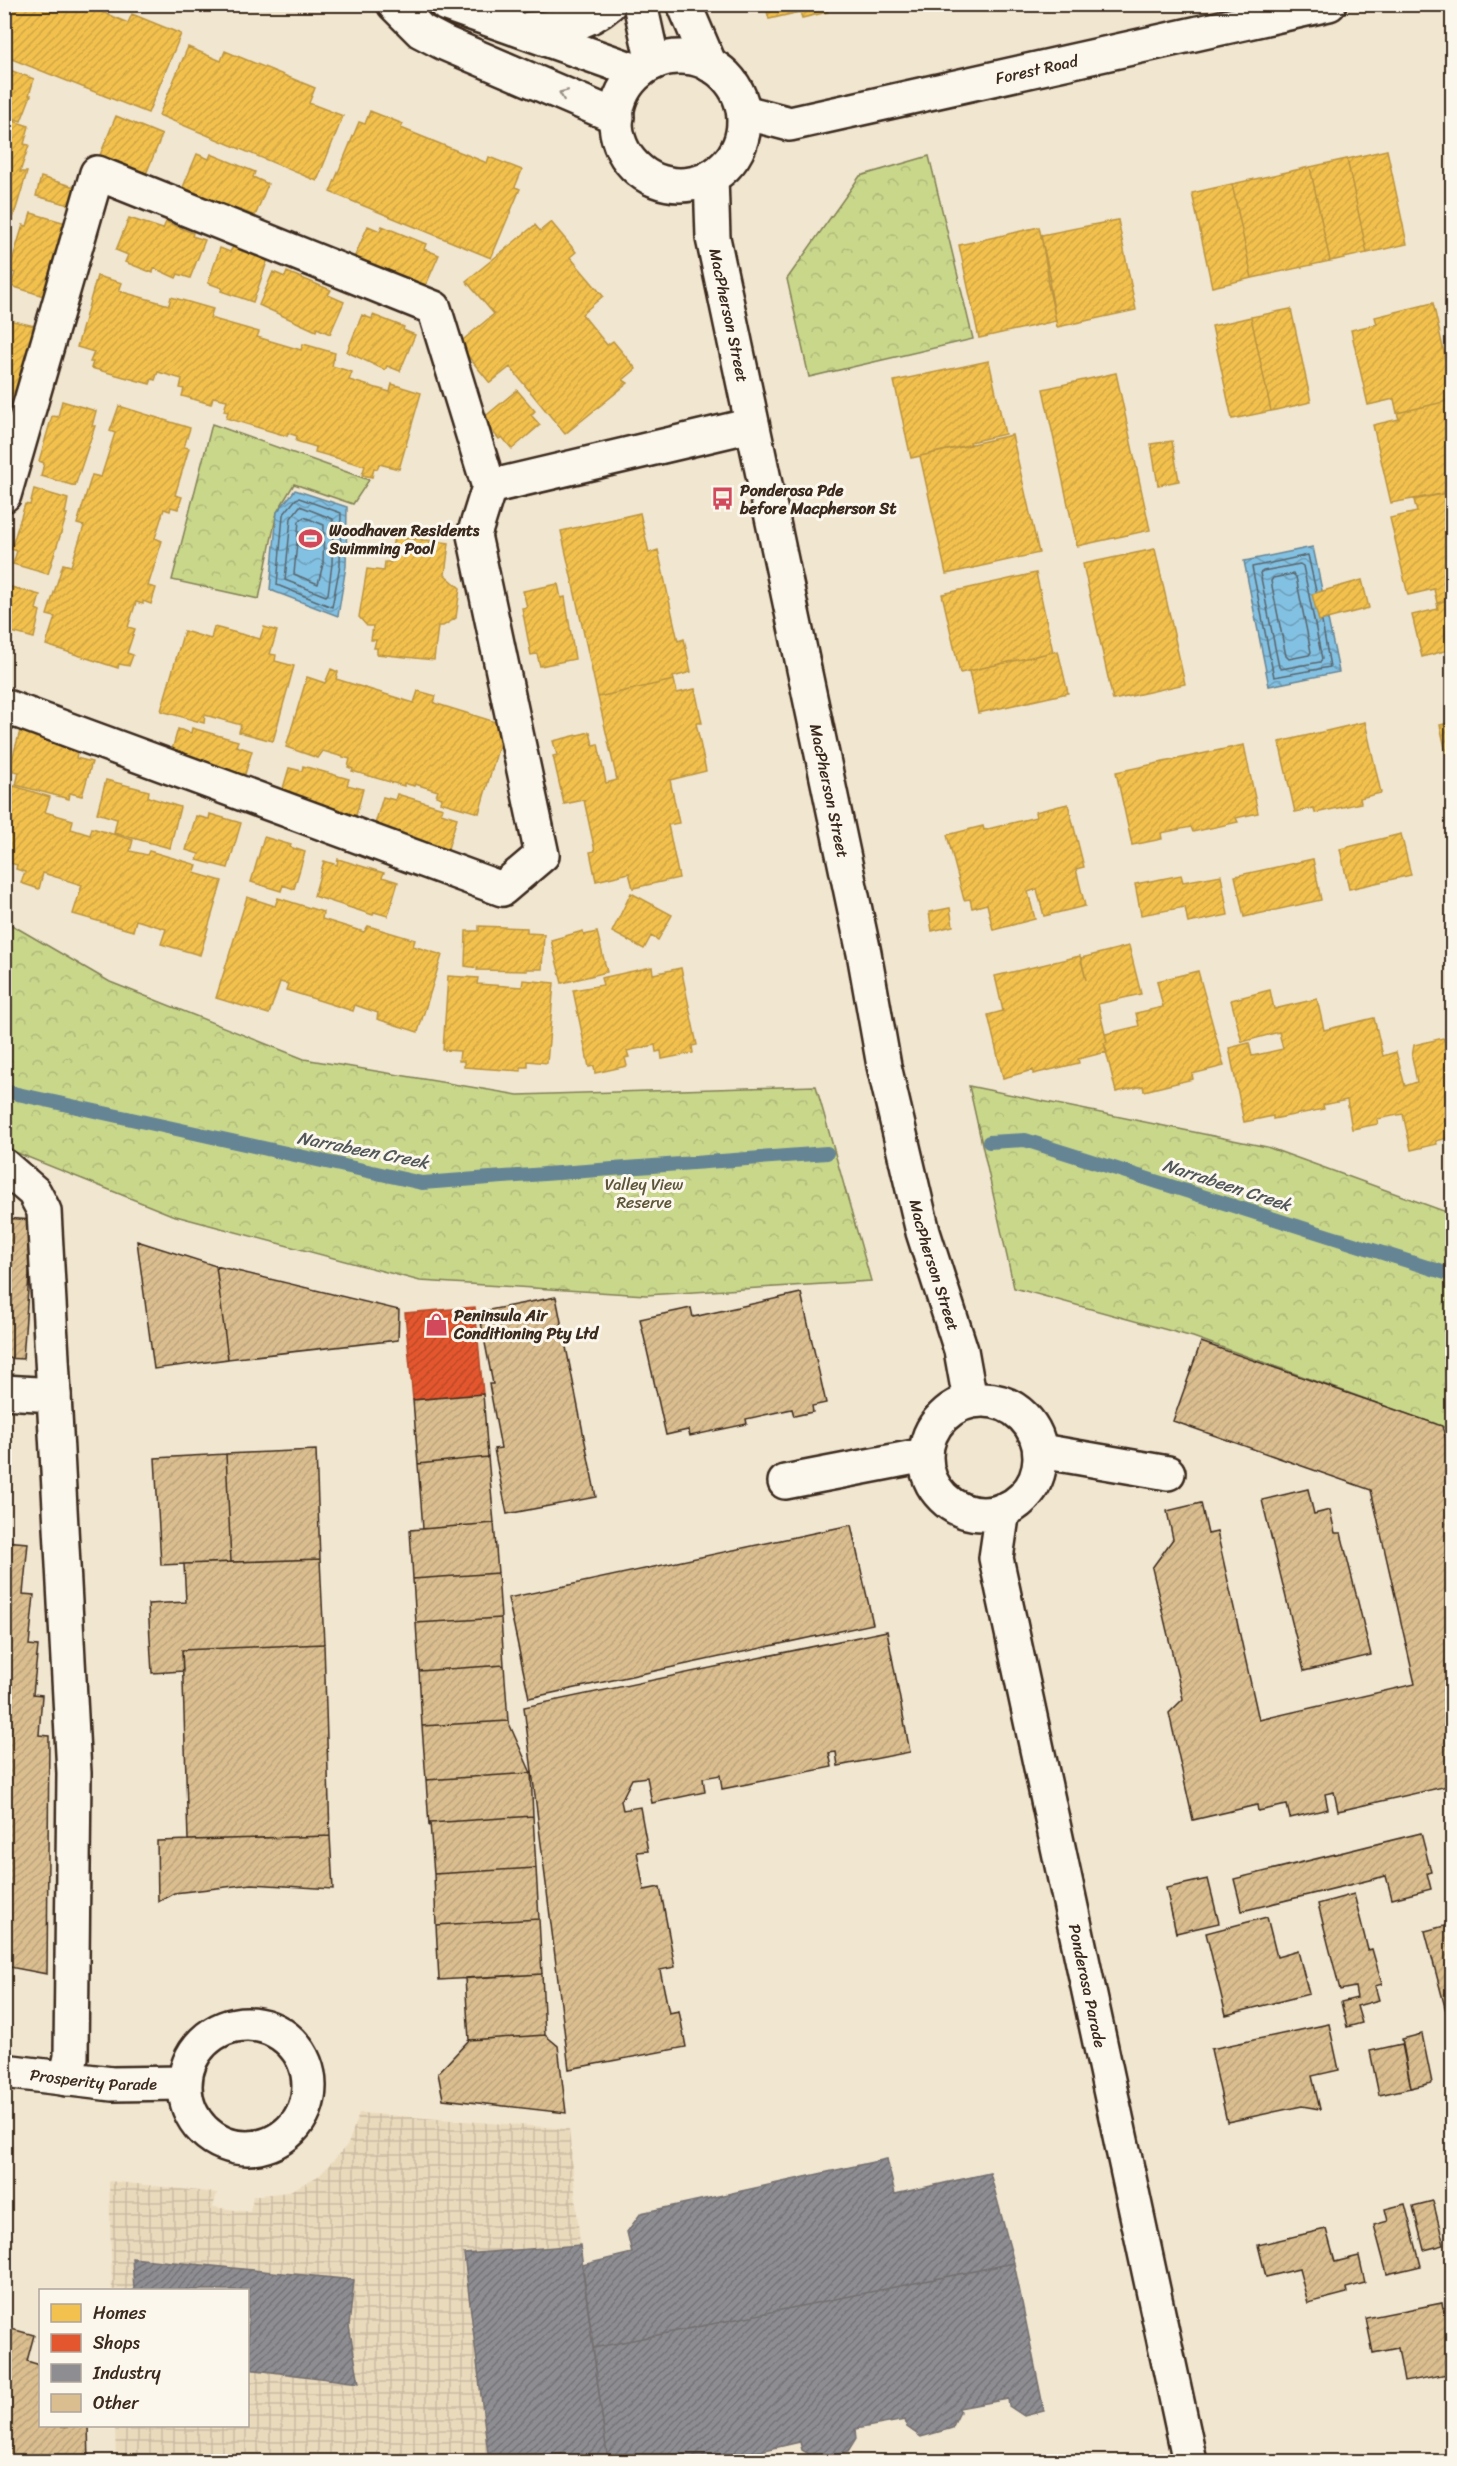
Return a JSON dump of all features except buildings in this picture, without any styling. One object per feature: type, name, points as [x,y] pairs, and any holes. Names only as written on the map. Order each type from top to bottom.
[{"type":"street","points":[[394,4],[421,31],[616,117]]},
{"type":"street","points":[[446,4],[521,30],[646,68]]},
{"type":"street","points":[[521,30],[570,26],[599,14],[609,4]]},
{"type":"street","points":[[640,4],[646,68]]},
{"type":"street","points":[[684,4],[710,65]]},
{"type":"street","name":"Forest Road","points":[[744,112],[790,124],[1329,4]]},
{"type":"street","points":[[672,58],[692,58],[710,65],[726,77],[738,92],[744,112],[744,131],[727,165],[711,177],[693,184],[673,185],[654,180],[638,169],[625,154],[617,136],[616,117],[623,93],[646,68],[672,58]]},
{"type":"street","points":[[4,495],[97,173],[434,308],[489,487],[474,535],[542,855],[502,889],[4,706]]},
{"type":"street","name":"MacPherson Street","points":[[711,177],[713,238],[864,953],[884,1066],[923,1232],[961,1350],[970,1400]]},
{"type":"street","points":[[489,487],[752,425]]},
{"type":"street","points":[[4,1166],[34,1192],[44,1211],[74,1773],[71,2057],[66,2079]]},
{"type":"street","points":[[4,1392],[54,1395]]},
{"type":"street","points":[[989,1399],[1009,1404],[1025,1416],[1036,1432],[1041,1451],[1040,1469],[1033,1487],[1020,1501],[1003,1510],[985,1514],[966,1512],[949,1503],[936,1490],[928,1473],[925,1455],[929,1437],[938,1420],[953,1408],[970,1400],[989,1399]]},
{"type":"street","points":[[1041,1451],[1168,1473]]},
{"type":"street","points":[[785,1482],[925,1455]]},
{"type":"street","name":"Ponderosa Parade","points":[[1003,1510],[996,1558],[998,1569],[1190,2462]]},
{"type":"street","name":"Prosperity Parade","points":[[4,2071],[112,2084],[184,2083]]},
{"type":"shaded area","points":[[359,2113],[569,2129],[582,2265],[608,2461],[116,2461],[115,2427],[249,2427],[249,2289],[112,2289],[109,2181],[217,2193],[213,2207],[250,2212],[253,2196],[288,2192],[320,2175],[348,2144]]},
{"type":"green space","points":[[929,156],[973,339],[809,377],[787,279],[860,176]]},
{"type":"green space","points":[[212,424],[369,480],[353,504],[294,484],[277,512],[259,599],[172,580]]},
{"type":"green space","name":"Valley View Reserve","points":[[5,921],[110,982],[304,1059],[518,1095],[816,1086],[871,1281],[646,1295],[420,1281],[172,1215],[5,1148]]},
{"type":"green space","points":[[969,1086],[1267,1147],[1452,1214],[1452,1430],[1193,1337],[1014,1288]]},
{"type":"water","name":"Woodhaven Residents Swimming Pool","points":[[295,490],[347,507],[346,566],[338,616],[270,590],[277,512]]},
{"type":"water","points":[[1313,547],[1339,672],[1269,686],[1244,561]]},
{"type":"waterway","name":"Narrabeen Creek","points":[[4,1091],[422,1183],[827,1153]]},
{"type":"waterway","name":"Narrabeen Creek","points":[[989,1142],[1025,1140],[1452,1275]]},
{"type":"place","name":"Ponderosa Pde before Macpherson St","points":[[722,499]]},
{"type":"place","name":"Woodhaven Residents Swimming Pool","points":[[311,539]]},
{"type":"place","name":"Peninsula Air Conditioning Pty Ltd","points":[[436,1324]]}]
